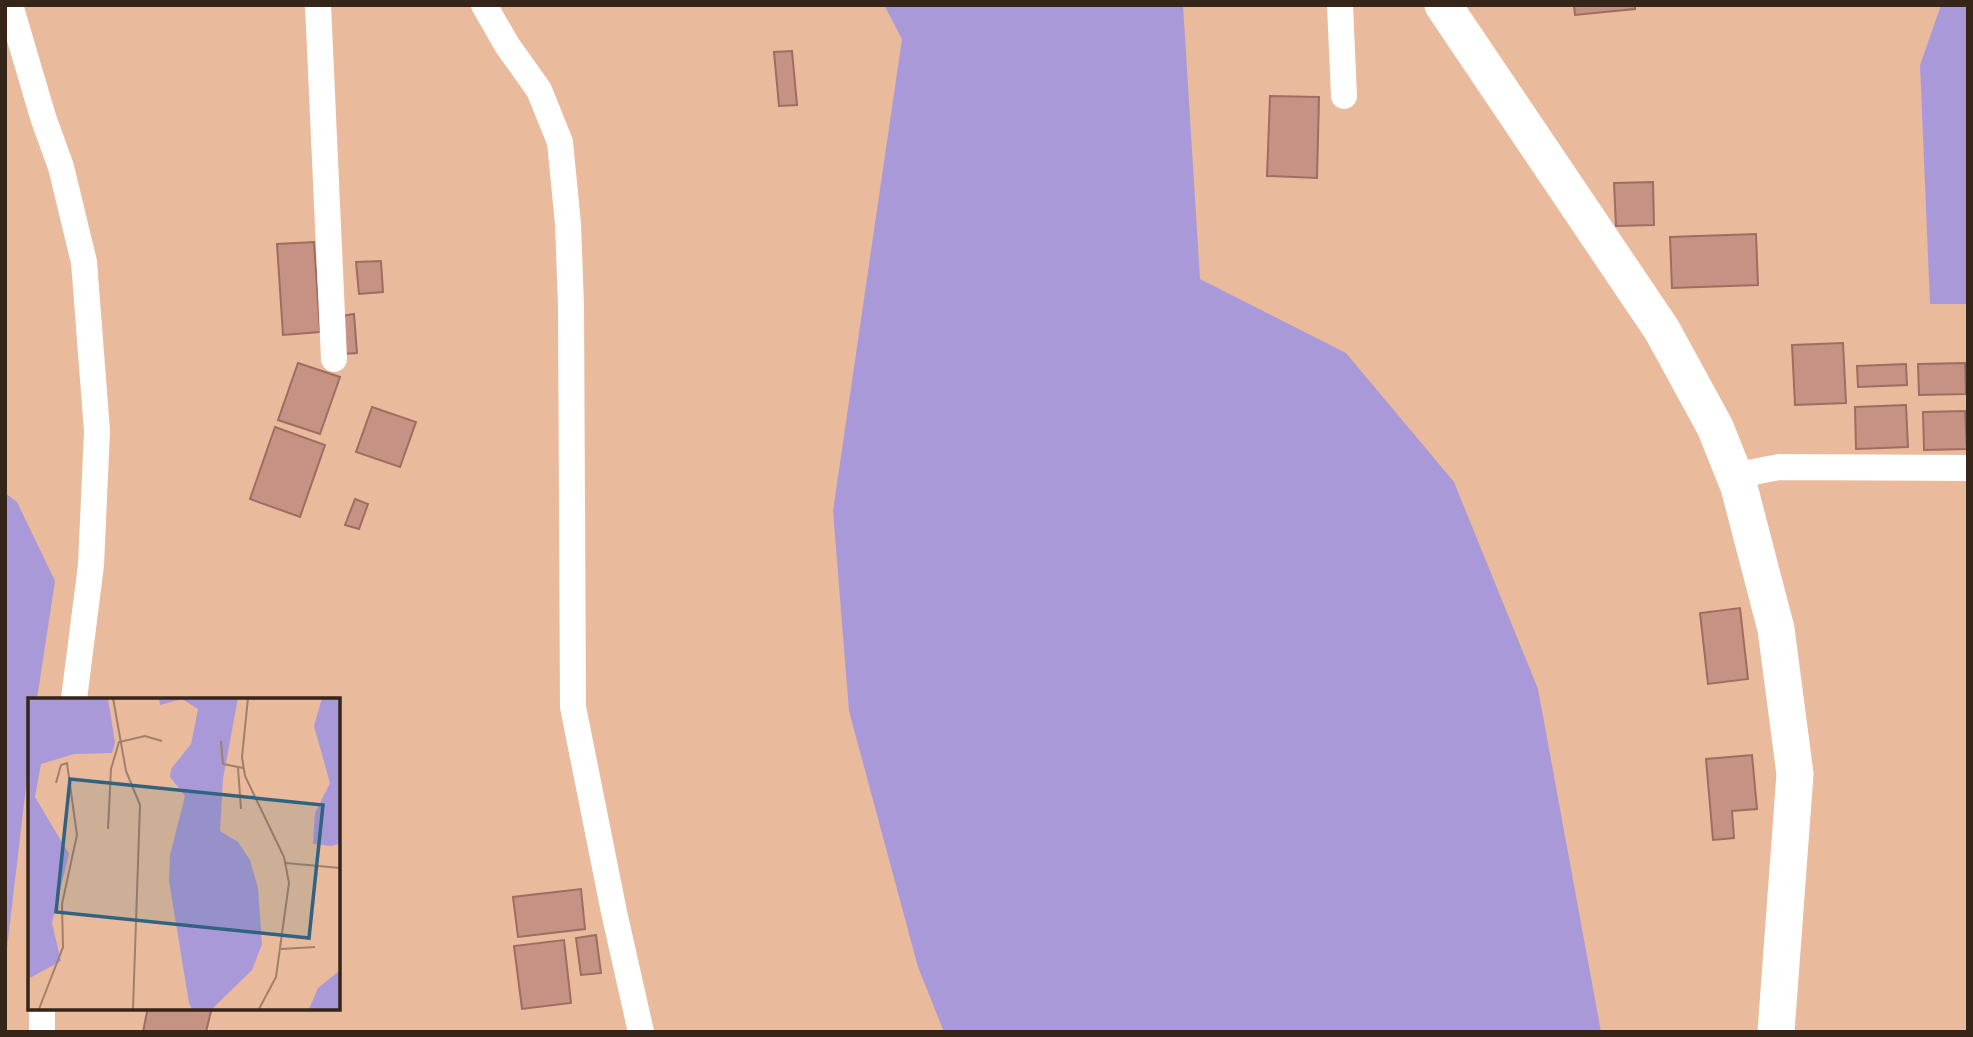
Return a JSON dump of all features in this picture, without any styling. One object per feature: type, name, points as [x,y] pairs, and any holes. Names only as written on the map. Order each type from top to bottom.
[{"type":"street","points":[[10,5],[43,117],[61,167],[83,262],[97,431],[90,565],[74,698]]},
{"type":"street","points":[[318,5],[334,359]]},
{"type":"street","points":[[484,5],[507,45],[539,90],[560,142],[568,224],[571,306],[573,707],[641,1032]]},
{"type":"street","points":[[1340,5],[1344,96]]},
{"type":"street","points":[[1443,5],[1662,330],[1716,427],[1734,476],[1776,629],[1795,774],[1776,1032]]},
{"type":"street","points":[[1734,476],[1779,467],[1968,468]]},
{"type":"street","points":[[42,1032],[43,1009]]},
{"type":"shaded area","points":[[884,5],[1183,5],[1200,279],[1346,353],[1454,482],[1538,689],[1601,1032],[944,1032],[918,967],[849,711],[833,511],[902,39]]},
{"type":"shaded area","points":[[1941,5],[1968,5],[1968,304],[1930,304],[1920,65]]},
{"type":"shaded area","points":[[5,493],[17,502],[55,581],[37,698],[28,698],[28,770],[5,965]]},
{"type":"building","points":[[1574,5],[1635,5],[1635,9],[1575,15]]},
{"type":"building","points":[[792,51],[797,105],[779,106],[774,52]]},
{"type":"building","points":[[1270,96],[1319,97],[1317,178],[1267,176]]},
{"type":"building","points":[[1653,182],[1654,225],[1616,226],[1614,183]]},
{"type":"building","points":[[1756,234],[1758,285],[1672,288],[1670,237]]},
{"type":"building","points":[[314,242],[320,332],[283,335],[277,244]]},
{"type":"building","points":[[381,261],[383,292],[359,294],[356,262]]},
{"type":"building","points":[[354,314],[357,353],[343,354],[341,316]]},
{"type":"building","points":[[1843,343],[1846,403],[1795,405],[1792,345]]},
{"type":"building","points":[[298,363],[340,377],[320,434],[278,420]]},
{"type":"building","points":[[1965,363],[1966,394],[1919,395],[1918,364]]},
{"type":"building","points":[[1906,364],[1907,385],[1858,387],[1857,366]]},
{"type":"building","points":[[1906,405],[1908,447],[1856,449],[1855,407]]},
{"type":"building","points":[[372,407],[416,422],[400,467],[356,452]]},
{"type":"building","points":[[1965,411],[1967,449],[1924,450],[1923,412]]},
{"type":"building","points":[[275,427],[325,445],[300,517],[250,499]]},
{"type":"building","points":[[355,499],[368,504],[359,529],[345,525]]},
{"type":"building","points":[[1740,608],[1748,679],[1708,684],[1700,613]]},
{"type":"building","points":[[1752,755],[1757,809],[1732,811],[1734,838],[1713,840],[1706,759]]},
{"type":"building","points":[[581,889],[585,929],[518,937],[513,897]]},
{"type":"building","points":[[596,935],[601,973],[581,975],[576,938]]},
{"type":"building","points":[[564,940],[571,1003],[522,1009],[514,946]]},
{"type":"building","points":[[148,1009],[212,1009],[206,1032],[143,1032]]}]
